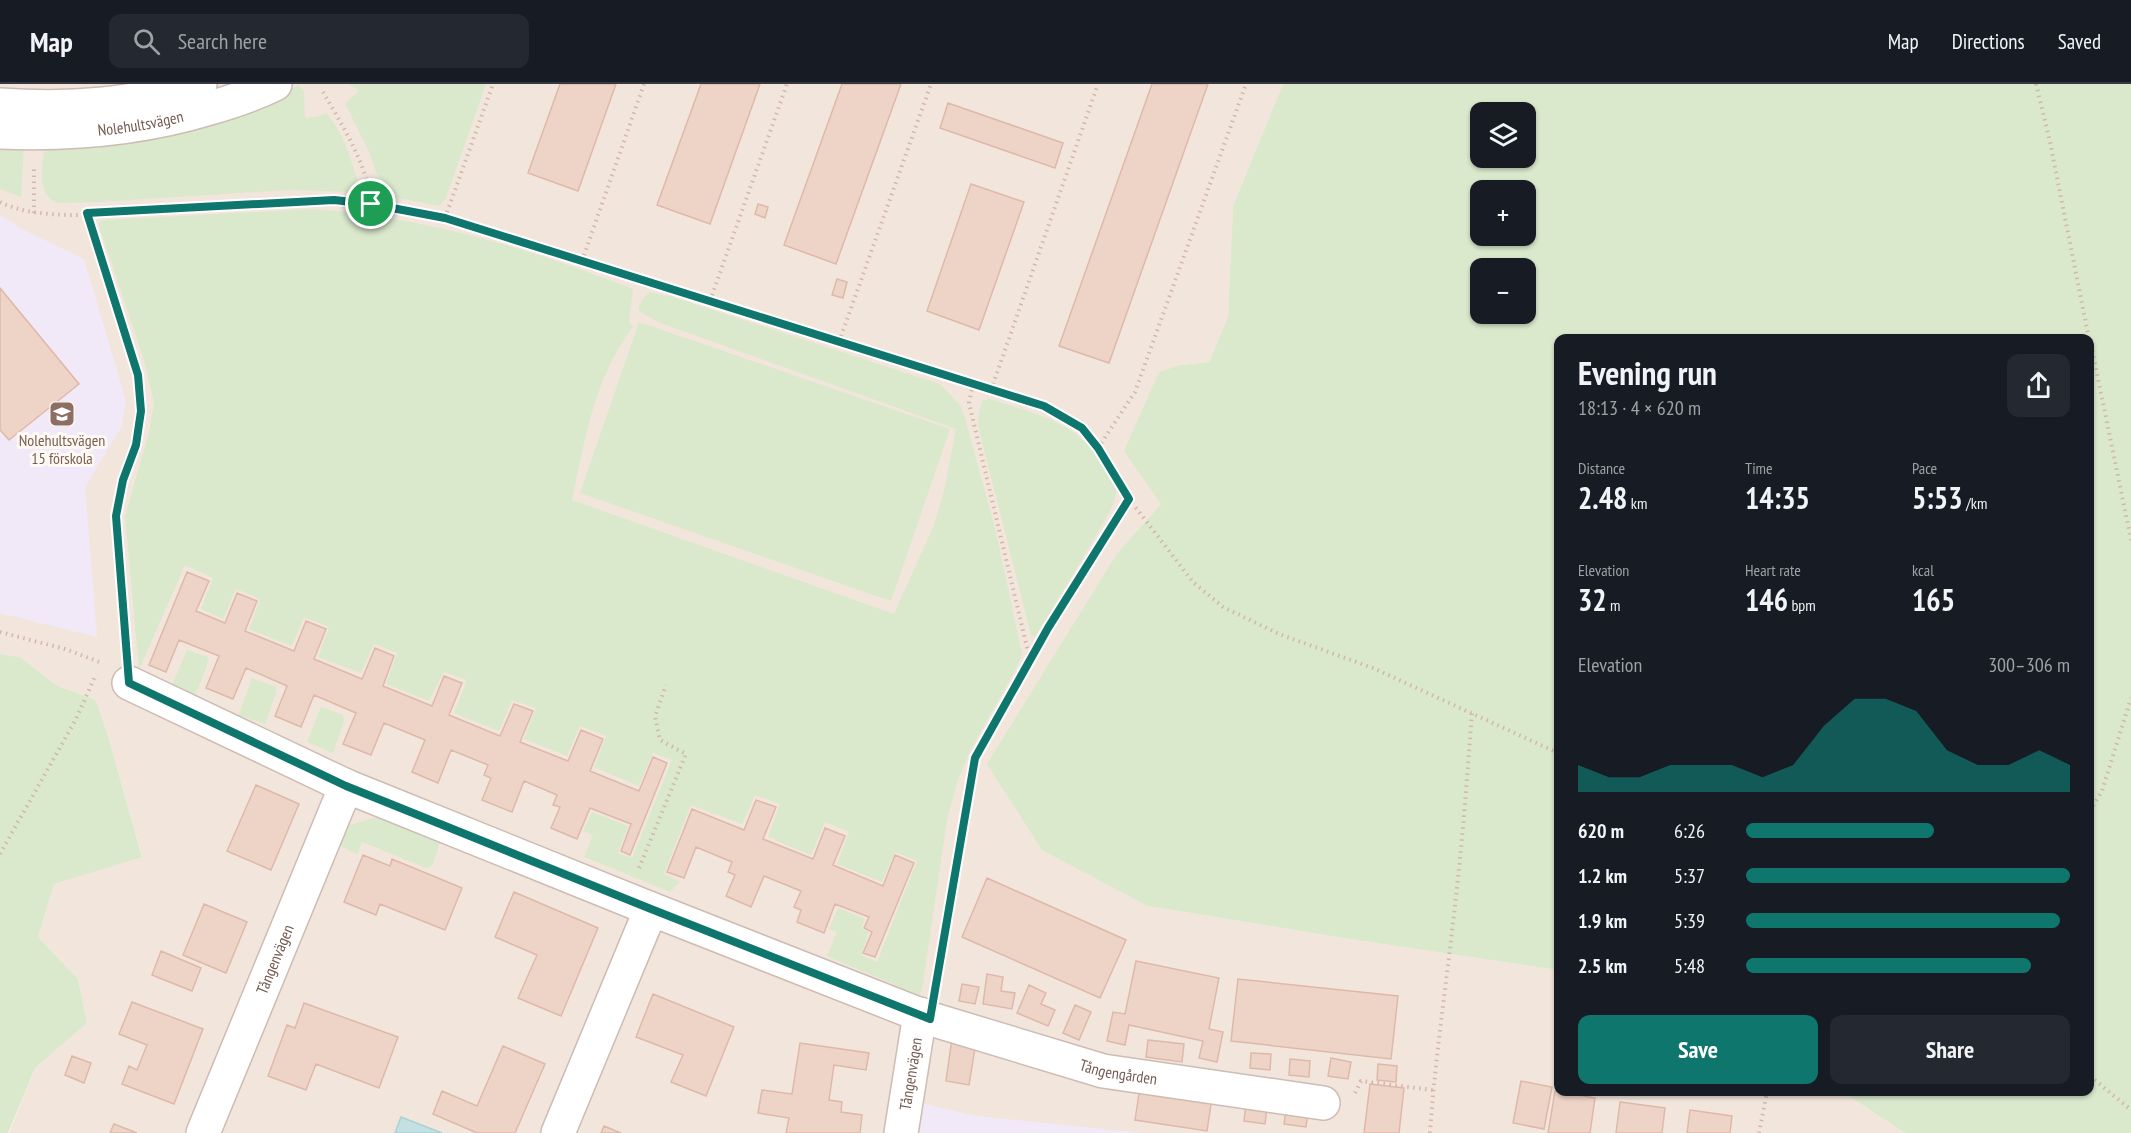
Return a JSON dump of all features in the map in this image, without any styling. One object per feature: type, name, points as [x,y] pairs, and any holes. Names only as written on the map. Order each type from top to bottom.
[{"type":"street","name":"Nolehultsvägen","points":[[0,105],[35,108],[101,106],[166,94],[200,84]]},
{"type":"street","name":"Nolehultsvägen","points":[[0,132],[49,134],[108,130],[171,120],[221,105],[275,84]]},
{"type":"street","name":"Tångenvägen","points":[[129,683],[346,786],[925,1016],[901,1133]]},
{"type":"street","name":"Tångenvägen","points":[[203,1133],[346,786]]},
{"type":"street","points":[[558,1133],[639,904]]},
{"type":"street","name":"Tångengården","points":[[925,1016],[1103,1071],[1323,1103]]},
{"type":"path","points":[[445,218],[493,84]]},
{"type":"path","points":[[582,261],[644,84]]},
{"type":"path","points":[[710,302],[788,84]]},
{"type":"path","points":[[839,342],[931,84]]},
{"type":"path","points":[[991,390],[1098,84]]},
{"type":"path","points":[[1098,448],[1135,392],[1246,84]]},
{"type":"path","points":[[2036,84],[2089,334]]},
{"type":"path","points":[[323,92],[362,166],[370,191],[371,204]]},
{"type":"path","points":[[0,202],[28,212],[87,213],[334,200],[371,204],[445,218],[1044,406],[1082,428],[1098,448],[1129,499],[1193,582],[1223,607],[1279,634],[1373,668],[1554,751]]},
{"type":"path","points":[[87,213],[138,375],[141,411],[136,445],[123,480],[116,516],[129,683]]},
{"type":"path","points":[[2094,359],[2131,540]]},
{"type":"path","points":[[973,384],[969,403],[1030,660]]},
{"type":"path","points":[[925,1016],[975,758],[1030,660],[1129,499]]},
{"type":"path","points":[[0,632],[65,649],[101,662],[129,683]]},
{"type":"path","points":[[0,854],[76,719],[101,662]]},
{"type":"path","points":[[639,904],[686,754],[660,740],[655,716],[666,684]]},
{"type":"path","points":[[2094,804],[2102,791],[2131,698]]},
{"type":"path","points":[[1431,1133],[1433,1090],[1455,903],[1472,713]]},
{"type":"path","points":[[2094,1080],[2131,1110]]},
{"type":"path","points":[[1323,1103],[1348,1106],[1361,1081],[1433,1090]]},
{"type":"path","points":[[1759,1133],[1766,1096]]},
{"type":"shaded area","points":[[0,84],[1283,84],[1233,206],[1228,317],[1209,362],[1181,365],[1161,504],[1118,552],[1148,906],[1554,969],[1554,1096],[1849,1096],[1905,1133],[9,1133],[35,1068],[87,1023],[78,979],[38,937],[54,884],[142,856],[96,700],[56,685],[20,657],[0,654]]},
{"type":"shaded area","name":"Nolehultsvägen 15 förskola","points":[[0,215],[20,228],[84,259],[126,401],[122,426],[85,487],[97,637],[0,613]]},
{"type":"shaded area","points":[[924,1104],[976,1116],[1142,1133],[920,1133]]},
{"type":"green space","points":[[349,84],[486,84],[446,198],[439,206],[394,197],[382,189],[370,154],[345,103],[359,91]]},
{"type":"green space","points":[[1283,84],[2131,84],[2131,1133],[1905,1133],[1849,1096],[2094,1096],[2094,334],[1554,334],[1554,969],[1148,906],[1042,850],[987,764],[1118,552],[1161,504],[1124,451],[1159,372],[1181,365],[1209,362],[1228,317],[1233,206]]},
{"type":"green space","points":[[299,85],[304,92],[305,118],[317,117],[326,113],[342,137],[359,184],[358,189],[354,192],[288,190],[58,203],[51,199],[43,186],[45,145],[273,96]]},
{"type":"green space","points":[[0,142],[24,144],[21,197],[0,189]]},
{"type":"green space","points":[[314,209],[396,219],[476,237],[556,261],[633,289],[629,321],[633,327],[620,346],[600,388],[587,432],[572,500],[894,614],[934,525],[944,491],[956,429],[658,322],[639,311],[639,306],[649,292],[673,297],[940,384],[960,405],[996,532],[1022,654],[971,749],[957,782],[947,820],[922,989],[919,995],[827,956],[837,932],[829,929],[838,908],[865,919],[861,929],[869,932],[861,955],[877,962],[917,861],[895,852],[882,882],[837,864],[849,832],[825,822],[811,855],[768,837],[780,804],[755,795],[742,824],[691,805],[664,874],[680,882],[670,892],[584,857],[593,835],[583,831],[592,812],[628,826],[618,853],[632,858],[672,760],[653,753],[639,786],[594,767],[606,736],[580,726],[567,756],[524,739],[536,708],[512,700],[499,731],[454,713],[467,680],[444,672],[429,701],[386,684],[397,653],[374,644],[361,673],[318,657],[329,627],[304,617],[292,646],[249,629],[260,599],[236,589],[223,619],[201,609],[213,578],[185,565],[139,670],[125,516],[149,432],[154,402],[144,360],[98,223],[103,220]]},
{"type":"green space","points":[[639,322],[950,429],[891,601],[580,493]]},
{"type":"green space","points":[[990,399],[1038,415],[1066,428],[1091,447],[1104,461],[1117,485],[1109,513],[1035,637],[1031,635],[978,426],[979,411],[983,400]]},
{"type":"green space","points":[[187,650],[208,657],[207,666],[195,696],[171,687]]},
{"type":"green space","points":[[0,654],[20,657],[56,685],[96,700],[142,857],[54,884],[38,937],[78,979],[87,1023],[35,1068],[8,1133],[0,1133]]},
{"type":"green space","points":[[252,678],[276,687],[265,724],[239,715]]},
{"type":"green space","points":[[321,707],[343,715],[344,722],[333,753],[307,742]]},
{"type":"green space","points":[[387,814],[442,837],[432,866],[426,868],[362,842],[357,854],[340,846],[347,826]]},
{"type":"water","points":[[401,1117],[442,1133],[395,1133]]},
{"type":"building","points":[[560,84],[616,84],[578,191],[528,173]]},
{"type":"building","points":[[701,84],[760,84],[710,224],[657,205]]},
{"type":"building","points":[[842,84],[901,84],[836,264],[784,245]]},
{"type":"building","points":[[1152,84],[1208,84],[1109,363],[1059,346]]},
{"type":"building","points":[[948,103],[1063,143],[1055,168],[940,128]]},
{"type":"building","points":[[971,184],[1024,202],[979,330],[927,311]]},
{"type":"building","points":[[758,204],[768,207],[765,218],[755,214]]},
{"type":"building","points":[[837,279],[847,282],[843,298],[832,295]]},
{"type":"building","points":[[0,288],[79,384],[9,440],[0,430]]},
{"type":"building","points":[[187,572],[209,581],[196,611],[225,623],[237,593],[257,601],[245,631],[294,651],[306,621],[326,629],[314,659],[362,679],[375,648],[394,656],[383,686],[432,706],[444,676],[462,683],[449,715],[500,736],[514,704],[533,711],[520,742],[568,761],[581,730],[603,739],[590,771],[639,791],[653,757],[667,763],[630,855],[621,851],[631,824],[590,808],[577,839],[551,828],[560,807],[553,805],[557,795],[524,781],[512,812],[482,800],[491,778],[484,775],[488,765],[451,750],[438,783],[412,772],[425,740],[384,723],[371,755],[343,744],[356,713],[314,695],[301,727],[275,716],[287,686],[246,668],[233,699],[206,688],[219,656],[179,640],[166,672],[149,665]]},
{"type":"building","points":[[256,785],[299,804],[271,870],[227,851]]},
{"type":"building","points":[[756,800],[776,807],[763,839],[813,859],[825,828],[845,836],[833,865],[883,886],[895,855],[914,863],[875,957],[863,953],[872,932],[864,928],[869,917],[835,904],[824,933],[797,922],[801,910],[794,907],[801,891],[764,876],[751,907],[726,896],[735,875],[728,872],[732,862],[696,847],[684,878],[667,872],[692,809],[744,830]]},
{"type":"building","points":[[363,855],[390,866],[392,859],[462,888],[445,930],[380,904],[376,915],[344,902]]},
{"type":"building","points":[[987,878],[1126,940],[1100,998],[962,937]]},
{"type":"building","points":[[514,892],[598,928],[561,1016],[518,998],[537,955],[495,937]]},
{"type":"building","points":[[204,904],[247,922],[226,973],[183,955]]},
{"type":"building","points":[[161,951],[201,968],[192,991],[152,975]]},
{"type":"building","points":[[1136,961],[1219,978],[1209,1029],[1223,1032],[1217,1062],[1199,1058],[1203,1041],[1129,1025],[1125,1045],[1107,1041],[1113,1012],[1125,1014]]},
{"type":"building","points":[[987,974],[1003,977],[1001,991],[1015,993],[1012,1009],[983,1004]]},
{"type":"building","points":[[1238,979],[1398,996],[1391,1059],[1231,1041]]},
{"type":"building","points":[[962,984],[979,987],[975,1004],[959,1001]]},
{"type":"building","points":[[1029,985],[1046,993],[1041,1004],[1055,1010],[1048,1026],[1017,1013]]},
{"type":"building","points":[[653,994],[734,1027],[706,1096],[671,1082],[683,1055],[636,1037]]},
{"type":"building","points":[[132,1002],[203,1029],[174,1104],[122,1084],[129,1066],[137,1070],[147,1045],[119,1034]]},
{"type":"building","points":[[304,1003],[398,1037],[379,1088],[316,1064],[306,1090],[268,1076],[287,1025],[295,1028]]},
{"type":"building","points":[[1075,1005],[1091,1012],[1079,1040],[1063,1033]]},
{"type":"building","points":[[952,1038],[976,1042],[969,1085],[946,1081]]},
{"type":"building","points":[[1148,1040],[1184,1044],[1182,1062],[1146,1057]]},
{"type":"building","points":[[800,1043],[869,1053],[866,1070],[834,1065],[829,1100],[842,1102],[841,1112],[862,1115],[860,1133],[786,1133],[789,1118],[758,1113],[762,1090],[792,1094]]},
{"type":"building","points":[[503,1046],[545,1064],[515,1133],[477,1133],[433,1114],[442,1091],[477,1106]]},
{"type":"building","points":[[1251,1053],[1271,1054],[1270,1070],[1250,1068]]},
{"type":"building","points":[[72,1056],[91,1063],[84,1083],[65,1075]]},
{"type":"building","points":[[1331,1058],[1351,1062],[1348,1079],[1328,1076]]},
{"type":"building","points":[[1290,1059],[1310,1061],[1309,1077],[1289,1075]]},
{"type":"building","points":[[1378,1064],[1397,1066],[1396,1082],[1377,1080]]},
{"type":"building","points":[[1521,1081],[1552,1087],[1544,1129],[1513,1123]]},
{"type":"building","points":[[1370,1084],[1404,1088],[1399,1133],[1364,1133]]},
{"type":"building","points":[[1140,1087],[1212,1098],[1207,1131],[1135,1120]]},
{"type":"building","points":[[1554,1096],[1595,1098],[1590,1133],[1548,1133]]},
{"type":"building","points":[[1620,1102],[1665,1108],[1662,1133],[1616,1133]]},
{"type":"building","points":[[1246,1104],[1267,1107],[1265,1124],[1244,1121]]},
{"type":"building","points":[[1286,1109],[1308,1112],[1306,1127],[1284,1124]]},
{"type":"building","points":[[1690,1110],[1732,1116],[1730,1133],[1687,1133]]},
{"type":"building","points":[[114,1124],[137,1133],[110,1133]]},
{"type":"building","points":[[604,1126],[621,1133],[601,1133]]},
{"type":"place","name":"Nolehultsvägen 15 förskola","points":[[62,414]]},
{"type":"route","points":[[334,200],[371,204],[445,218],[1044,406],[1082,428],[1098,448],[1129,499],[1048,628],[975,758],[930,1019],[346,786],[129,683],[116,516],[123,480],[136,445],[141,411],[138,375],[87,213],[334,200]]}]
